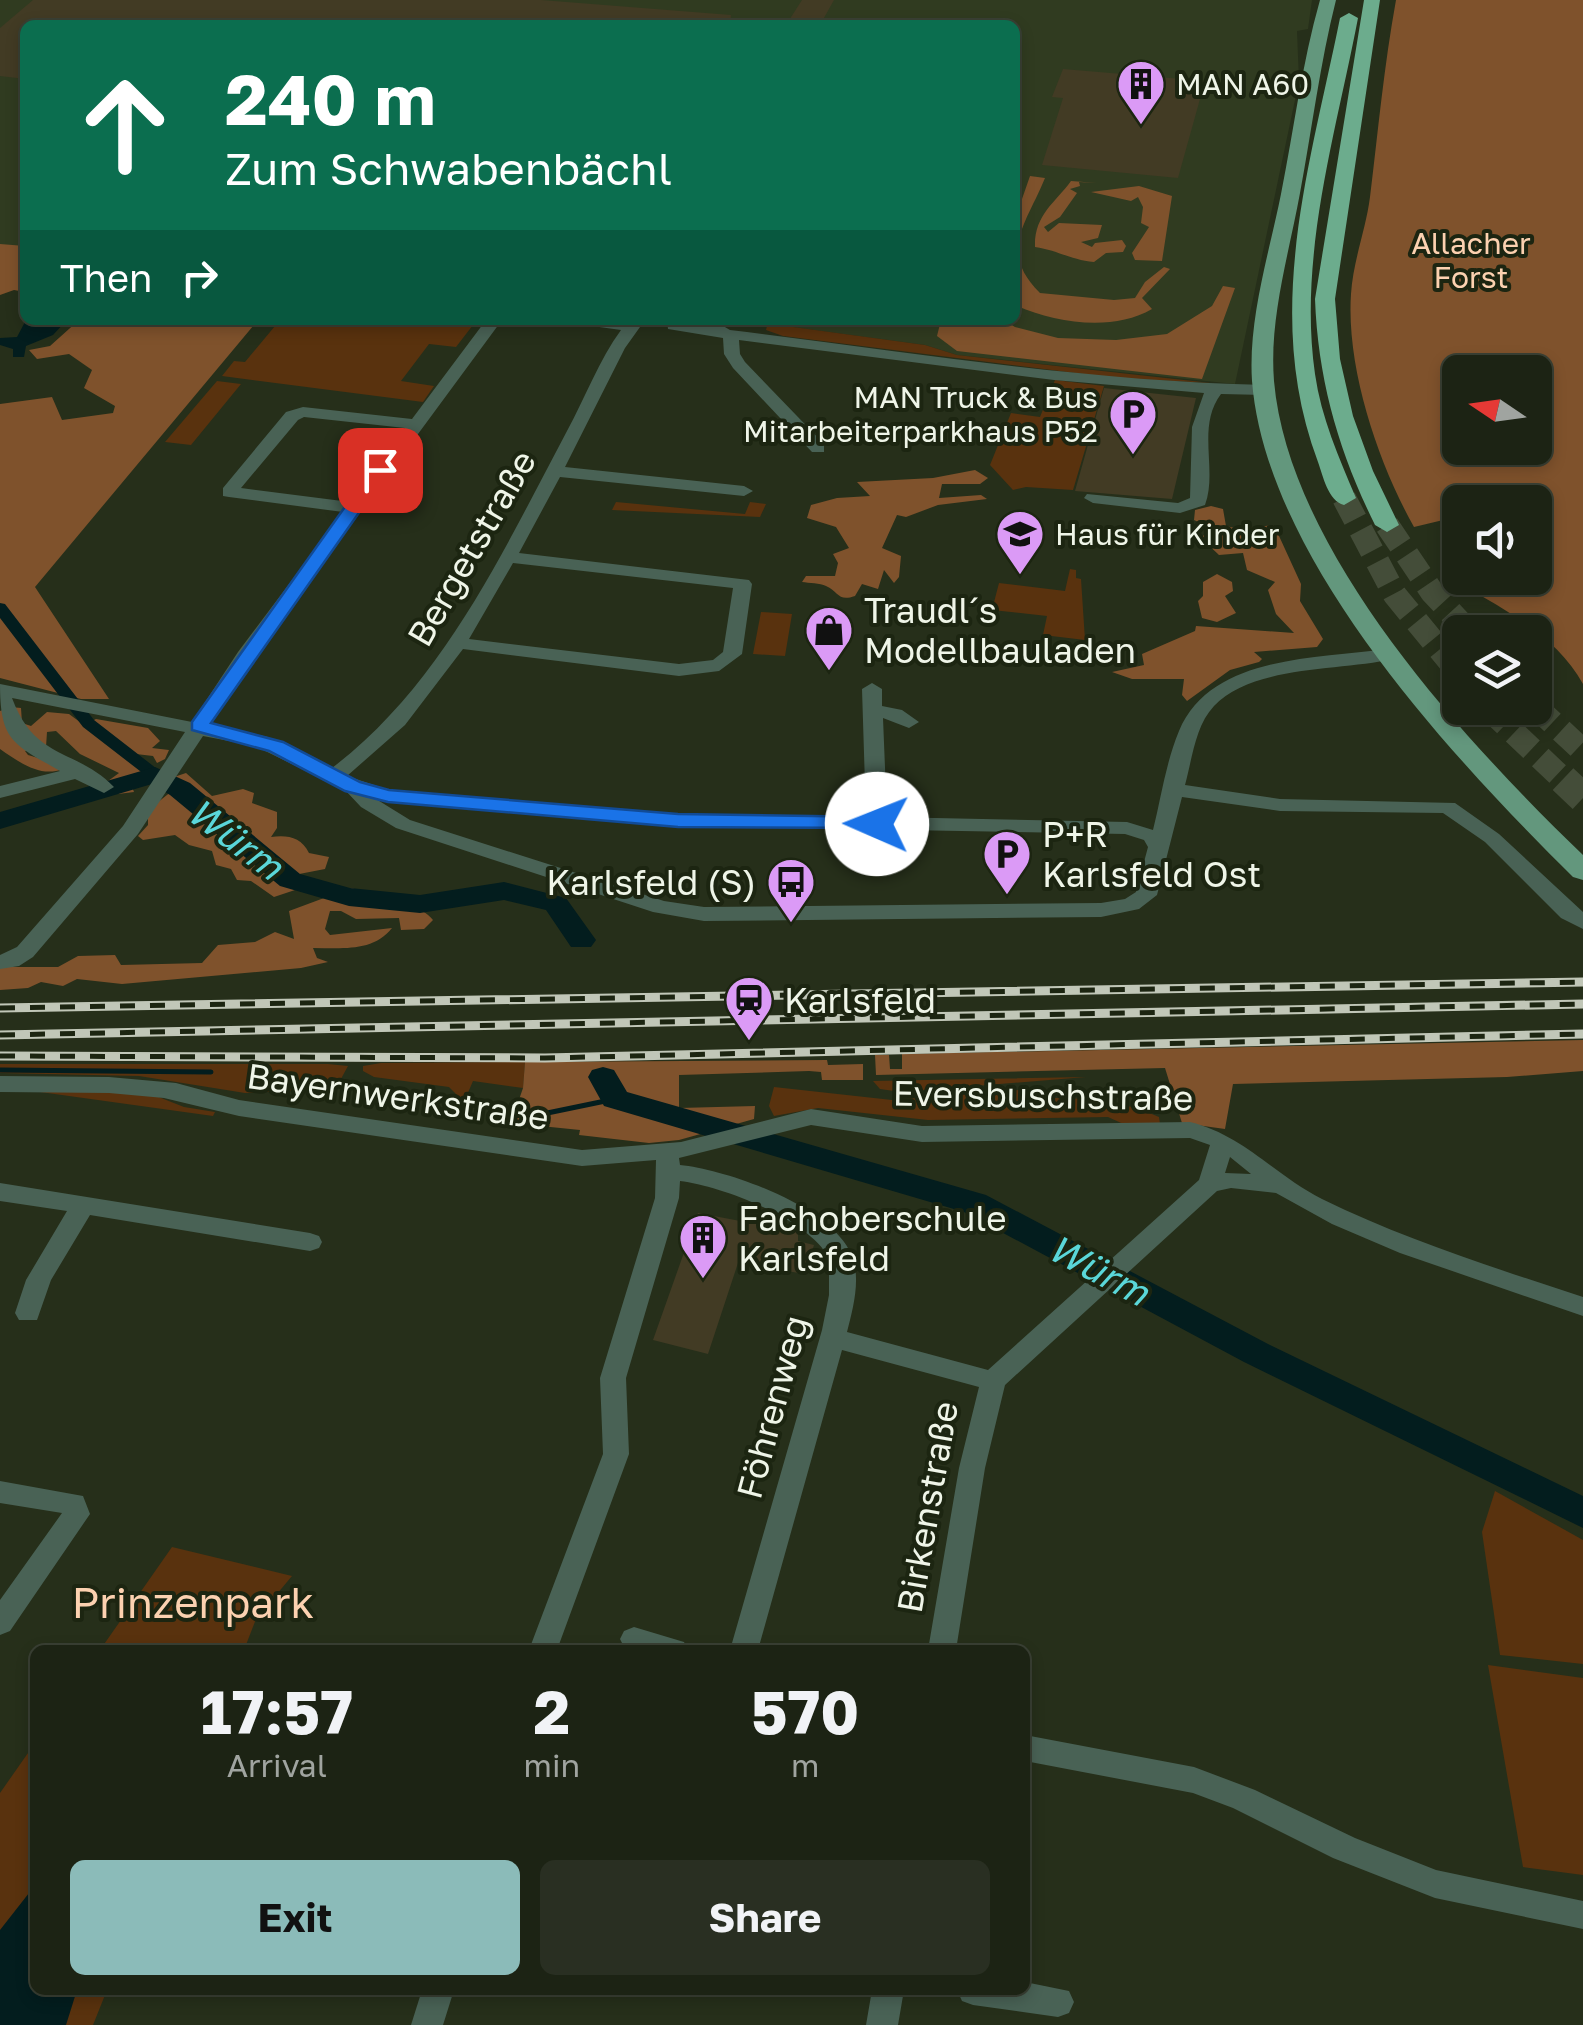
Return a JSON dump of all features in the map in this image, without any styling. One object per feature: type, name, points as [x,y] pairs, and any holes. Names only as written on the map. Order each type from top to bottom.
[{"type":"highway","points":[[1344,498],[1324,453],[1310,402],[1300,320],[1303,270],[1352,0]]},
{"type":"highway","points":[[1372,0],[1325,299],[1326,344],[1334,398],[1348,442],[1387,525]]},
{"type":"main road","points":[[1328,0],[1314,51],[1314,73],[1267,315],[1264,390],[1270,426],[1303,513],[1343,589],[1386,655],[1448,734],[1583,871]]},
{"type":"street","points":[[0,962],[10,961],[35,942],[131,830],[352,508],[490,325]]},
{"type":"street","name":"Bergetstraße","points":[[344,781],[392,730],[458,643],[554,472],[617,347],[632,326],[624,325]]},
{"type":"street","points":[[674,325],[1054,375],[1215,390],[1264,390]]},
{"type":"street","points":[[711,325],[728,334]]},
{"type":"street","points":[[728,334],[739,366],[818,448]]},
{"type":"street","points":[[1093,498],[1180,508],[1199,501],[1200,436],[1208,396],[1215,390]]},
{"type":"street","points":[[352,508],[229,492],[292,416],[303,412],[414,424]]},
{"type":"street","points":[[554,472],[744,491]]},
{"type":"street","points":[[458,643],[679,670],[719,665],[732,654],[742,584],[508,557]]},
{"type":"street","points":[[344,781],[368,803],[403,824],[661,906],[704,914],[1112,909],[1146,895],[1192,722],[1219,691],[1272,672],[1386,655]]},
{"type":"street","points":[[0,690],[199,726],[276,747],[344,781],[388,796],[678,820],[1127,828],[1151,836],[1160,848]]},
{"type":"street","points":[[0,690],[14,728],[39,751],[104,787]]},
{"type":"street","points":[[877,824],[872,699],[909,722]]},
{"type":"street","points":[[0,792],[81,772]]},
{"type":"street","points":[[1127,828],[1156,818],[1174,790]]},
{"type":"street","points":[[1174,790],[1298,806],[1448,807],[1492,838],[1569,914],[1583,922]]},
{"type":"street","name":"Bayernwerkstraße","points":[[0,1084],[110,1085],[164,1090],[239,1108],[572,1157],[623,1154],[668,1162],[757,1128]]},
{"type":"street","name":"Eversbuschstraße","points":[[757,1128],[820,1117],[922,1134],[1204,1132],[1223,1141],[1308,1203],[1374,1232],[1583,1308]]},
{"type":"street","points":[[1223,1141],[1210,1184],[1231,1180],[1281,1186]]},
{"type":"street","points":[[545,1645],[616,1454],[613,1378],[667,1198],[668,1162]]},
{"type":"street","name":"Föhrenweg","points":[[668,1162],[793,1213],[830,1236],[841,1254],[842,1278],[831,1337],[745,1645]]},
{"type":"street","name":"Birkenstraße","points":[[943,1645],[972,1468],[993,1381],[1210,1184]]},
{"type":"street","points":[[0,1192],[310,1242]]},
{"type":"street","points":[[28,1314],[39,1280],[83,1204]]},
{"type":"street","points":[[831,1337],[993,1381]]},
{"type":"street","points":[[0,1492],[73,1504],[76,1514],[0,1623]]},
{"type":"street","points":[[634,1639],[656,1645]]},
{"type":"street","points":[[1030,1749],[1194,1780],[1244,1798],[1395,1870],[1473,1893],[1583,1915]]},
{"type":"street","points":[[427,2025],[436,1995]]},
{"type":"street","points":[[882,2025],[887,1995]]},
{"type":"street","points":[[1008,1995],[1058,2002]]},
{"type":"shaded area","points":[[0,0],[1312,0],[1308,29],[1297,31],[1299,81],[1235,384],[957,355],[925,345],[776,325],[1020,325],[1020,20],[20,20],[20,254],[0,252]]},
{"type":"green space","name":"Allacher Forst","points":[[1396,0],[1583,0],[1583,684],[1552,646],[1552,615],[1512,615],[1479,595],[1552,595],[1552,485],[1442,485],[1442,520],[1414,527],[1377,445],[1359,383],[1351,294],[1370,197]]},
{"type":"green space","points":[[1030,176],[1045,178],[1020,237],[1020,205]]},
{"type":"green space","points":[[1071,181],[1097,183],[1079,182],[1080,186],[1070,189],[1077,193],[1060,217],[1044,227],[1048,232],[1059,223],[1102,225],[1098,238],[1081,242],[1092,247],[1095,243],[1122,240],[1126,246],[1123,252],[1106,253],[1094,262],[1035,247],[1042,218]]},
{"type":"green space","points":[[1139,186],[1172,196],[1162,261],[1135,260],[1132,253],[1149,227],[1141,223],[1143,207],[1138,197],[1131,201],[1091,192]]},
{"type":"green space","points":[[0,244],[20,246],[20,291],[0,295]]},
{"type":"green space","points":[[1020,264],[1040,293],[1114,300],[1135,298],[1145,282],[1164,267],[1170,269],[1142,298],[1152,309],[1136,316],[1102,323],[1048,316],[1020,307]]},
{"type":"green space","points":[[1223,286],[1235,288],[1202,379],[957,351],[937,336],[940,325],[1012,325],[1058,338],[1116,340],[1167,334],[1212,306]]},
{"type":"green space","points":[[73,325],[254,325],[35,587],[109,699],[81,699],[0,678],[0,404],[52,397],[62,420],[113,413],[115,406],[84,388],[92,370],[69,354],[37,359],[29,350],[50,346]]},
{"type":"green space","points":[[276,325],[473,325],[456,347],[429,344],[401,381],[434,386],[423,402],[222,376],[234,361],[245,362]]},
{"type":"green space","points":[[757,325],[778,325],[925,345],[957,355],[1211,383],[1115,378],[783,336],[766,330],[767,326]]},
{"type":"green space","points":[[1055,380],[1104,386],[1073,490],[1013,490],[990,465],[1011,413],[1040,417]]},
{"type":"green space","points":[[217,381],[241,384],[191,445],[165,442]]},
{"type":"green space","points":[[975,470],[988,478],[980,484],[942,484],[939,498],[981,495],[987,499],[938,505],[906,517],[897,515],[882,548],[901,556],[899,577],[894,583],[884,570],[878,589],[862,584],[855,596],[845,598],[824,585],[802,582],[806,576],[835,576],[838,563],[833,554],[849,548],[836,527],[807,518],[811,505],[870,496],[857,482],[933,478]]},
{"type":"green space","points":[[616,502],[745,514],[750,502],[766,504],[760,517],[612,510]]},
{"type":"green space","points":[[1211,506],[1223,509],[1226,526],[1239,529],[1274,525],[1301,584],[1300,601],[1323,639],[1317,647],[1254,652],[1262,659],[1259,662],[1230,670],[1187,701],[1182,695],[1184,679],[1132,679],[1112,672],[1144,665],[1142,654],[1195,631],[1196,626],[1294,633],[1276,614],[1268,590],[1275,582],[1247,570],[1243,553],[1219,555],[1201,538],[1211,528],[1194,520],[1195,510]]},
{"type":"green space","points":[[1070,569],[1076,570],[1076,578],[1081,579],[1085,640],[1043,635],[1047,616],[992,610],[999,583],[1065,591]]},
{"type":"green space","points":[[1217,574],[1232,582],[1233,591],[1225,596],[1236,613],[1217,622],[1202,618],[1198,601],[1203,596],[1203,582]]},
{"type":"green space","points":[[761,612],[792,614],[785,656],[753,654]]},
{"type":"green space","points":[[21,708],[22,723],[31,726],[47,712],[69,714],[84,725],[96,719],[148,728],[160,741],[152,748],[169,750],[165,759],[157,763],[153,756],[136,754],[143,763],[141,775],[130,781],[134,792],[118,794],[108,781],[119,773],[80,754],[56,731],[47,732],[46,747],[25,751],[62,765],[63,769],[38,770],[0,749],[0,711]]},
{"type":"green space","points":[[186,773],[212,796],[243,789],[254,793],[252,803],[277,812],[277,828],[271,837],[293,838],[309,853],[329,857],[325,869],[294,875],[298,889],[274,897],[251,881],[237,880],[231,869],[216,865],[212,851],[189,845],[175,835],[143,840],[138,836],[148,825],[148,810],[172,791],[174,777]]},
{"type":"green space","points":[[351,888],[362,891],[358,904],[409,906],[433,920],[424,929],[401,930],[399,918],[356,919],[341,911],[330,911],[325,929],[330,935],[392,928],[367,945],[313,948],[317,958],[328,962],[301,968],[122,984],[77,979],[63,986],[41,982],[28,988],[0,990],[0,967],[58,967],[78,956],[115,955],[121,965],[202,963],[218,945],[255,942],[275,932],[294,939],[289,911]]},
{"type":"green space","points":[[1583,1040],[1583,1071],[1507,1077],[1233,1084],[1225,1129],[1182,1123],[1165,1068],[876,1075],[875,1055],[889,1055],[890,1069],[902,1069],[902,1054]]},
{"type":"green space","points":[[827,1060],[828,1065],[863,1064],[863,1080],[822,1080],[821,1072],[809,1071],[679,1075],[679,1108],[755,1106],[754,1119],[679,1140],[649,1143],[511,1123],[523,1088],[525,1062]]},
{"type":"green space","points":[[525,1062],[523,1088],[473,1081],[464,1102],[449,1087],[374,1077],[363,1071],[363,1066],[381,1063]]},
{"type":"green space","points":[[0,1064],[348,1066],[336,1088],[245,1093],[139,1076],[0,1073]]},
{"type":"green space","points":[[1086,1077],[901,1092],[880,1089],[873,1081]]},
{"type":"green space","points":[[774,1087],[892,1100],[1019,1090],[1021,1098],[1125,1105],[1159,1117],[1160,1124],[1130,1127],[1108,1117],[928,1120],[818,1108],[774,1116],[769,1106]]},
{"type":"green space","points":[[91,1090],[156,1096],[184,1107],[215,1112],[213,1116],[33,1091]]},
{"type":"green space","points":[[1495,1491],[1583,1540],[1583,1664],[1500,1655],[1482,1532]]},
{"type":"green space","name":"Prinzenpark","points":[[172,1547],[292,1576],[256,1619],[246,1645],[103,1645]]},
{"type":"green space","points":[[1488,1665],[1583,1678],[1583,1875],[1523,1867]]},
{"type":"green space","points":[[30,1750],[30,1995],[105,1995],[93,2025],[0,2025],[0,1793]]},
{"type":"water","points":[[23,325],[62,325],[53,335],[26,346],[24,357],[13,357],[13,349],[0,345],[0,338],[17,337]]},
{"type":"water","points":[[30,1890],[30,1995],[75,1995],[66,2025],[0,2025],[0,1930]]},
{"type":"building","points":[[33,0],[541,0],[731,15],[730,20],[20,20],[20,78],[0,76],[0,28]]},
{"type":"building","points":[[802,0],[834,0],[823,20],[789,20]]},
{"type":"building","name":"MAN A60","points":[[1063,69],[1205,81],[1178,178],[1042,165],[1063,98],[1052,97]]},
{"type":"building","name":"MAN Truck & Bus Mitarbeiterparkhaus P52","points":[[1104,388],[1196,398],[1172,499],[1075,491]]},
{"type":"building","name":"Fachoberschule Karlsfeld","points":[[698,1213],[798,1232],[798,1241],[814,1245],[805,1274],[738,1263],[708,1354],[653,1340]]},
{"type":"waterway","points":[[0,607],[88,724],[155,775]]},
{"type":"waterway","name":"Würm","points":[[0,821],[155,775],[180,789],[290,880],[349,897],[420,904],[504,891],[556,904],[581,940]]},
{"type":"waterway","points":[[0,1070],[211,1072]]},
{"type":"waterway","name":"Würm","points":[[603,1077],[615,1099],[975,1203],[1256,1353],[1583,1513]]},
{"type":"waterway","points":[[528,1117],[615,1099]]},
{"type":"tunnel","points":[[1344,498],[1395,595],[1442,652]]},
{"type":"tunnel","points":[[1387,525],[1432,592],[1453,615]]},
{"type":"tunnel","points":[[1552,722],[1583,751]]},
{"type":"tunnel","points":[[1506,725],[1566,782]]},
{"type":"tunnel","points":[[1563,779],[1583,798]]},
{"type":"railway","points":[[0,1008],[1583,982]]},
{"type":"railway","points":[[0,1035],[1583,1004]]},
{"type":"railway","points":[[0,1056],[545,1058],[1583,1034]]},
{"type":"place","name":"MAN A60","points":[[1141,126]]},
{"type":"place","name":"MAN Truck & Bus Mitarbeiterparkhaus P52","points":[[1133,456]]},
{"type":"place","name":"Haus für Kinder","points":[[1020,576]]},
{"type":"place","name":"Traudl´s Modellbauladen","points":[[829,672]]},
{"type":"place","name":"P+R Karlsfeld Ost","points":[[1007,896]]},
{"type":"place","name":"Karlsfeld (S)","points":[[791,924]]},
{"type":"place","name":"Karlsfeld","points":[[749,1042]]},
{"type":"place","name":"Fachoberschule Karlsfeld","points":[[703,1280]]},
{"type":"route","points":[[380,470],[199,726],[276,747],[352,786],[388,796],[678,820],[877,824]]}]
